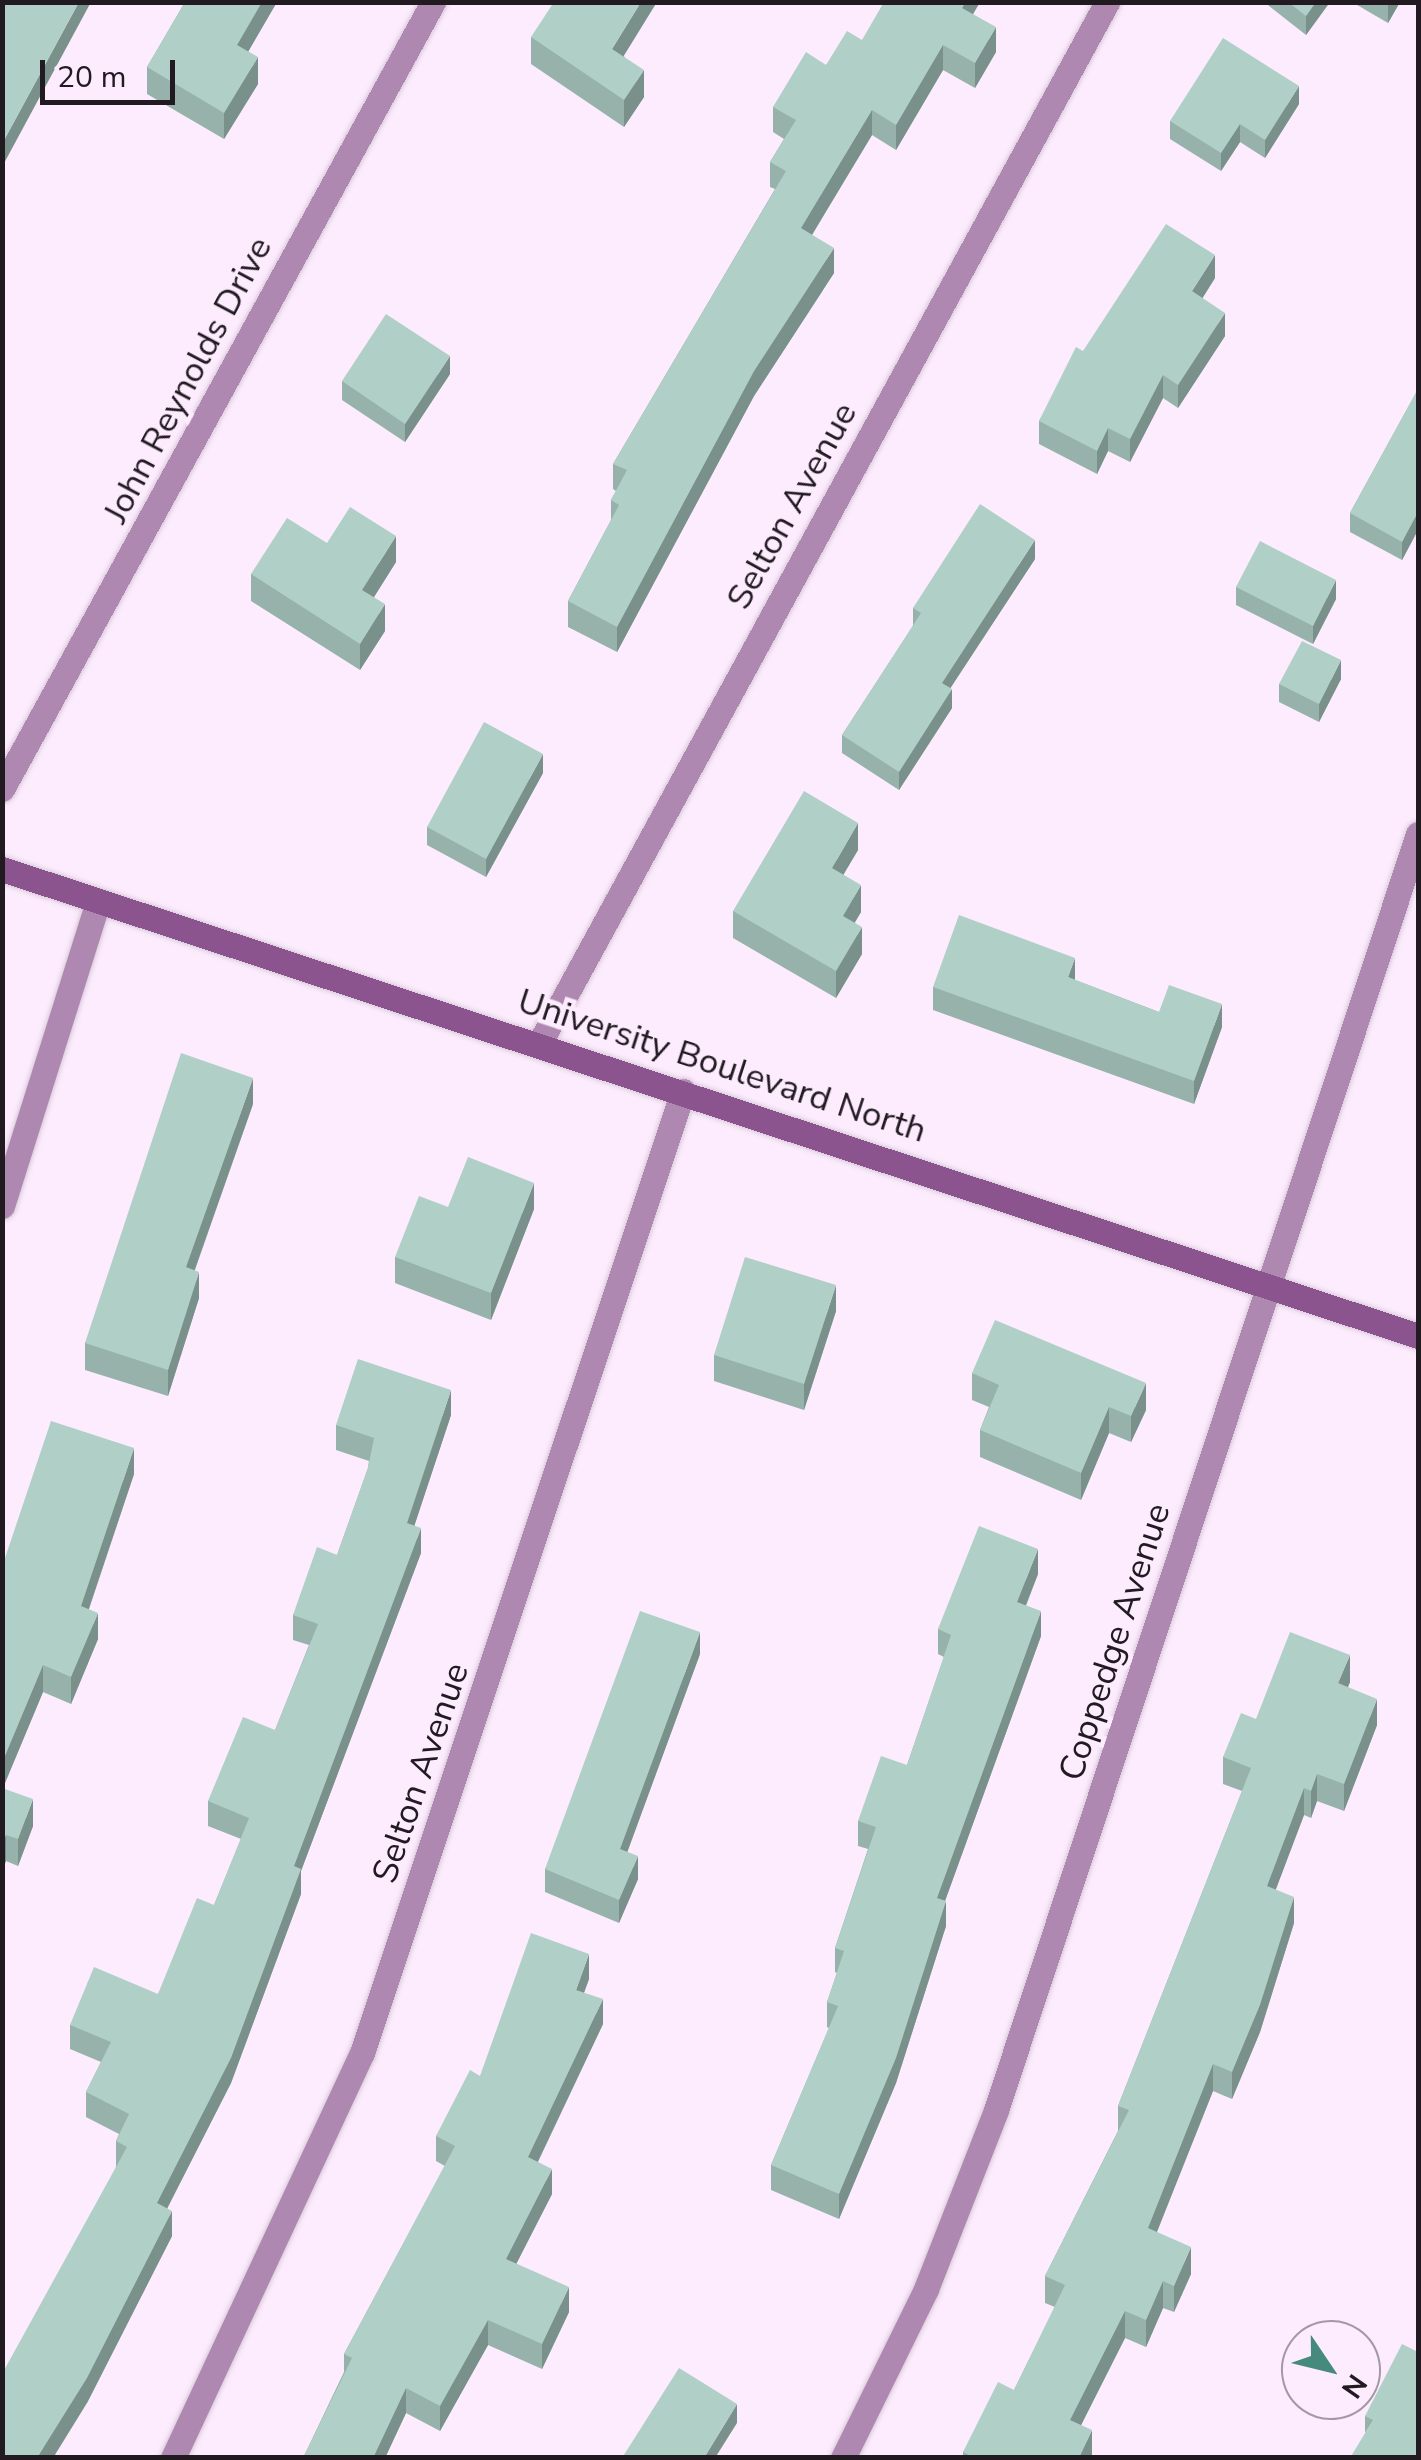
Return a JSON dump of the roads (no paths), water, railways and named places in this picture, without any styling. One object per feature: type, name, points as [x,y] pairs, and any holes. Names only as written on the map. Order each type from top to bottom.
[{"type":"street","name":"John Reynolds Drive","points":[[2,789],[433,2]]},
{"type":"street","name":"Selton Avenue","points":[[539,1044],[1107,2]]},
{"type":"street","name":"Coppedge Avenue","points":[[843,2458],[963,2200],[1272,1283],[1418,834]]},
{"type":"street","name":"University Boulevard North","points":[[2,868],[1272,1283],[1418,1336]]},
{"type":"street","points":[[2,1206],[98,902]]},
{"type":"street","name":"Selton Avenue","points":[[173,2458],[362,2053],[683,1091]]}]
